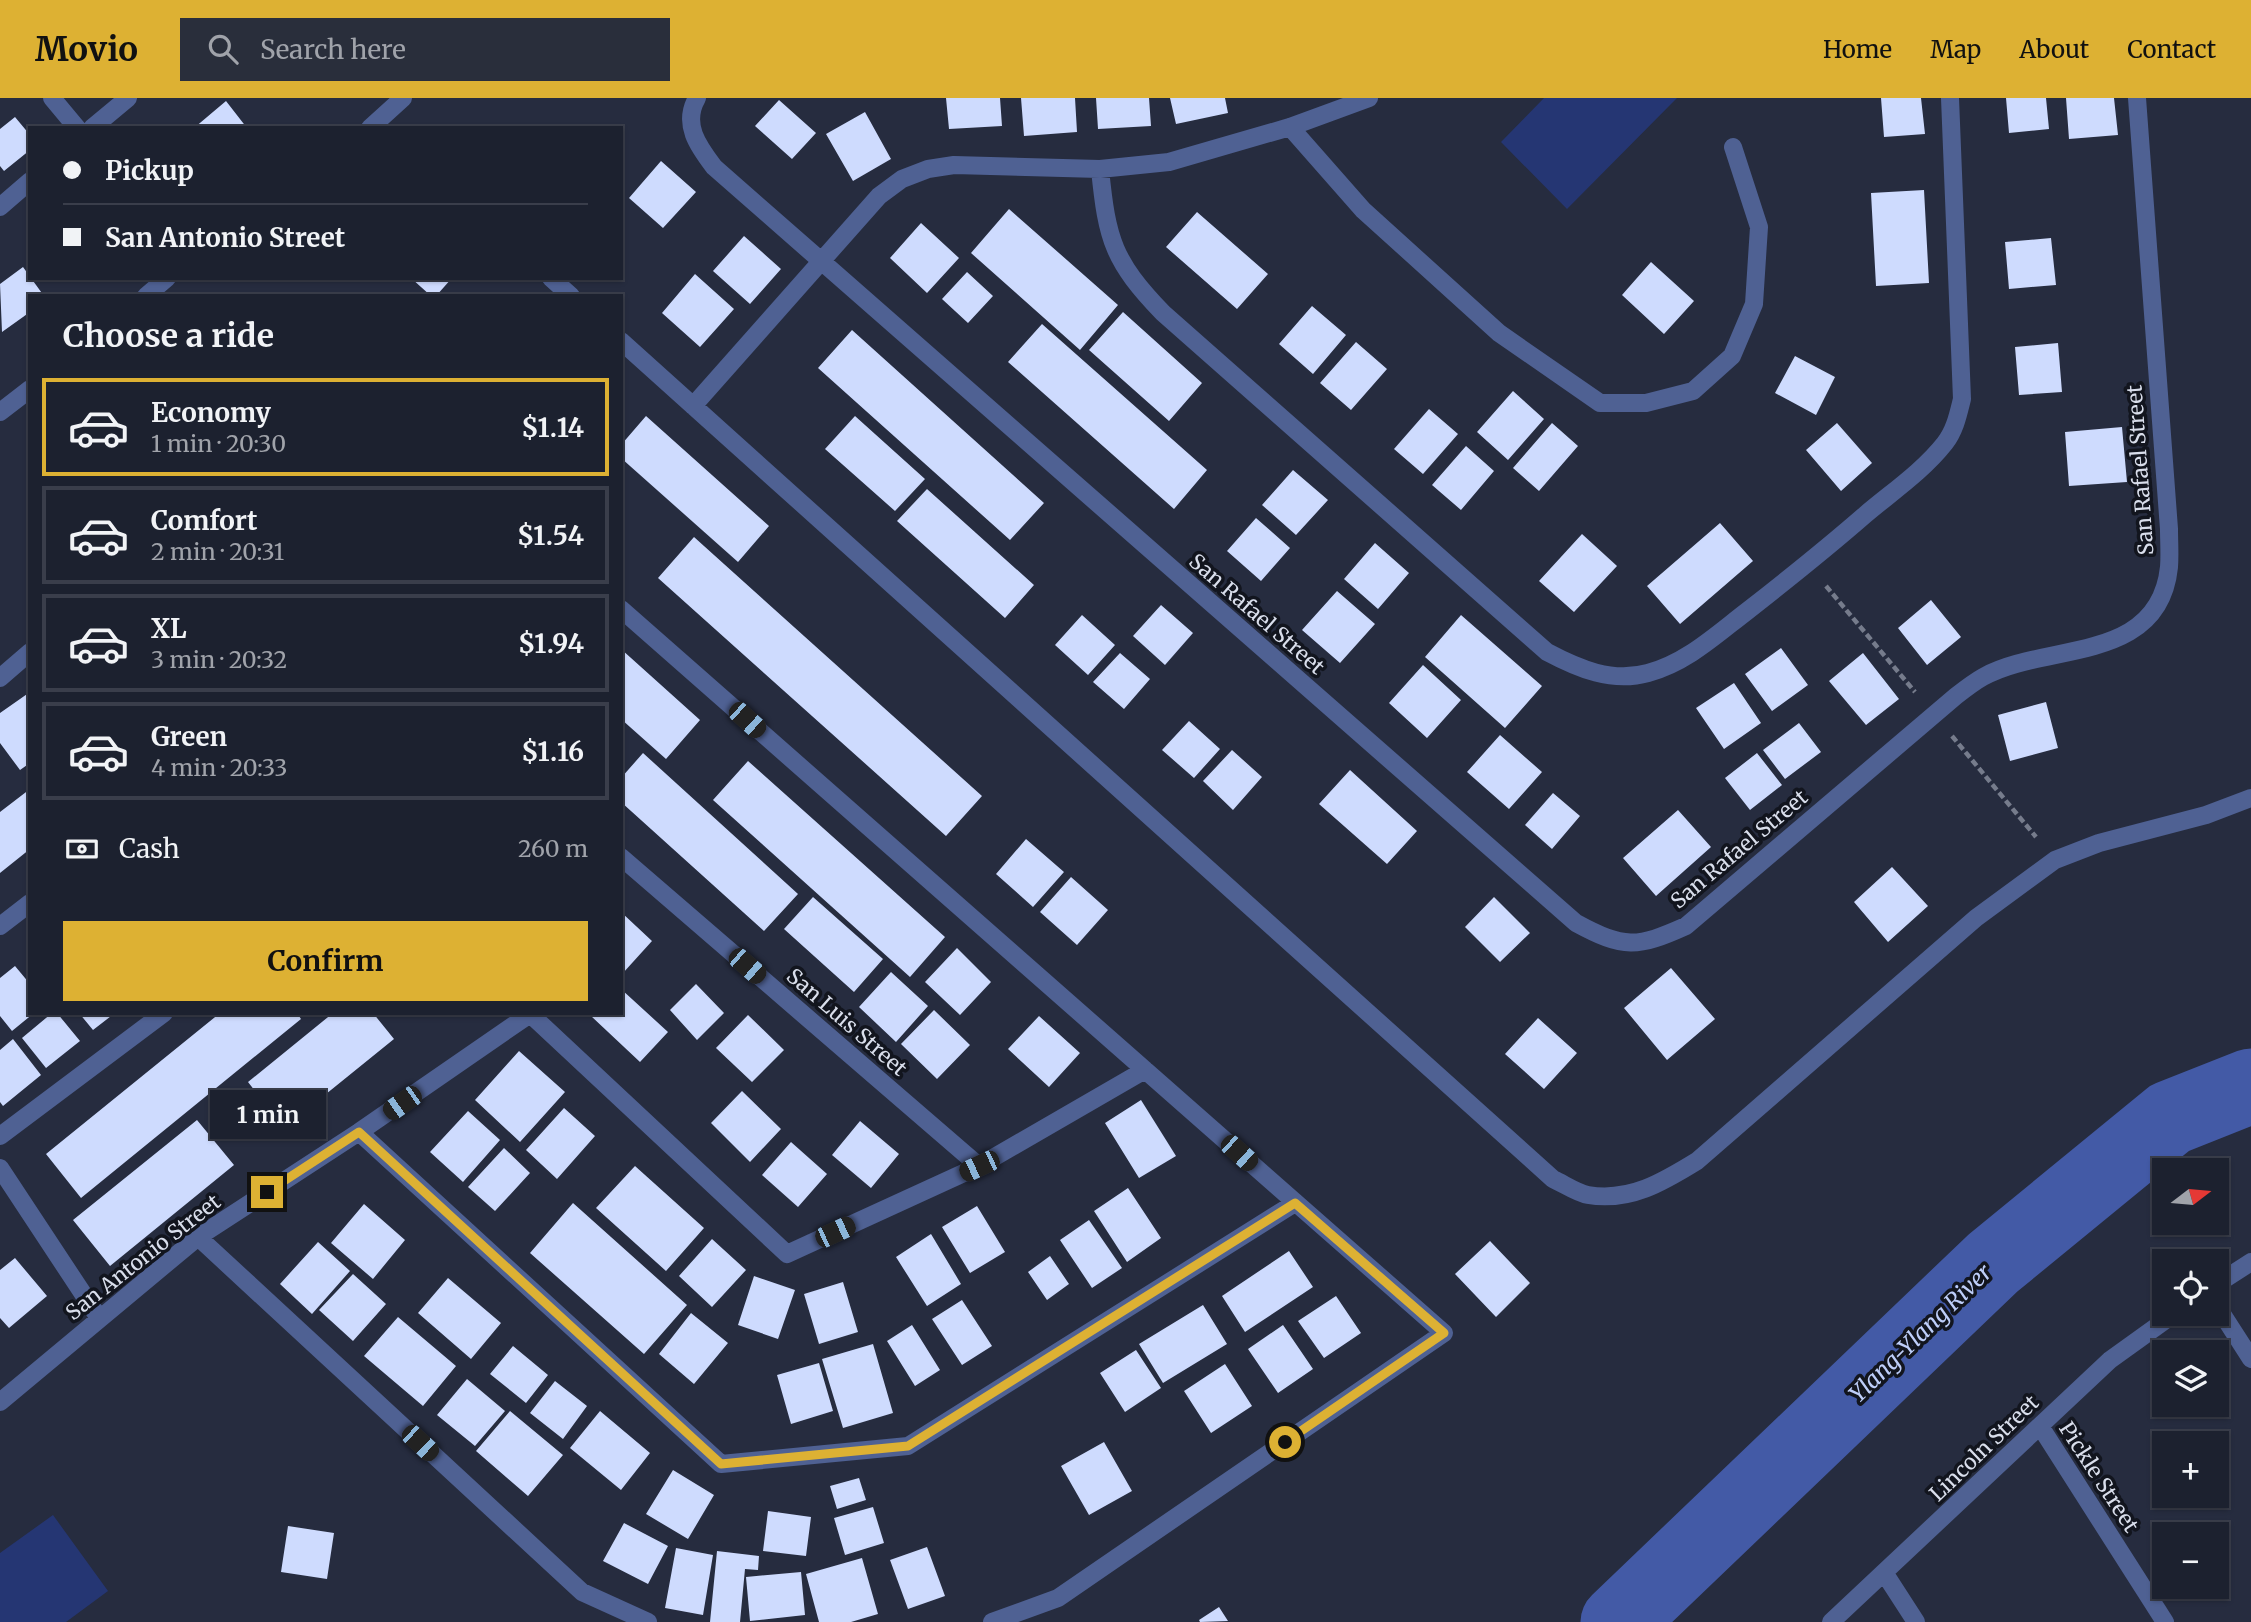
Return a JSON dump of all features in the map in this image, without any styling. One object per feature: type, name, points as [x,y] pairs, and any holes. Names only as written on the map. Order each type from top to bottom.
[{"type":"street","points":[[52,98],[75,126]]},
{"type":"street","points":[[94,126],[128,98]]},
{"type":"street","points":[[378,126],[403,98]]},
{"type":"street","name":"San Rafael Street","points":[[697,98],[692,107],[690,125],[698,146],[714,167],[820,263],[1576,923],[1602,937],[1630,944],[1657,939],[1686,926],[1956,696],[1984,676],[2020,663],[2094,648],[2129,634],[2156,607],[2169,569],[2169,529],[2137,98]]},
{"type":"street","points":[[694,406],[879,196],[901,179],[928,169],[954,165],[1100,169],[1169,162],[1290,127],[1369,98]]},
{"type":"street","points":[[1100,169],[1105,226],[1118,256],[1138,287],[1163,313],[1547,652],[1583,671],[1621,677],[1646,674],[1673,665],[1702,646],[1808,564],[1920,468],[1945,442],[1957,422],[1962,399],[1950,98]]},
{"type":"street","points":[[1290,127],[1363,210],[1499,333],[1600,403],[1646,403],[1693,391],[1732,356],[1754,304],[1759,227],[1732,147]]},
{"type":"street","points":[[0,207],[28,183]]},
{"type":"street","points":[[148,294],[165,280]]},
{"type":"street","points":[[553,280],[569,294]]},
{"type":"street","points":[[623,343],[1553,1179],[1586,1195],[1621,1196],[1660,1184],[1697,1161],[1976,918],[2055,860],[2099,842],[2206,815],[2251,798]]},
{"type":"street","points":[[0,412],[28,391]]},
{"type":"street","points":[[623,612],[1444,1333],[1058,1598],[992,1622]]},
{"type":"street","points":[[0,677],[28,654]]},
{"type":"street","name":"San Luis Street","points":[[623,859],[979,1166]]},
{"type":"street","points":[[0,926],[28,905]]},
{"type":"street","points":[[0,1136],[161,1015]]},
{"type":"street","name":"San Antonio Street","points":[[0,1402],[198,1237],[359,1132],[528,1015]]},
{"type":"street","points":[[530,1015],[787,1254],[979,1166],[1144,1070]]},
{"type":"street","points":[[359,1132],[721,1464],[908,1446],[1295,1203]]},
{"type":"street","points":[[0,1168],[99,1318]]},
{"type":"street","points":[[198,1237],[582,1592],[648,1622]]},
{"type":"street","points":[[2229,1276],[2251,1262]]},
{"type":"street","points":[[2229,1325],[2251,1359]]},
{"type":"street","name":"Lincoln Street","points":[[1831,1622],[2110,1360],[2157,1326]]},
{"type":"street","name":"Pickle Street","points":[[2040,1426],[2165,1622]]},
{"type":"street","points":[[1885,1574],[1916,1622]]},
{"type":"shaded area","points":[[1544,98],[1677,98],[1567,209],[1501,142]]},
{"type":"shaded area","points":[[53,1515],[108,1591],[66,1622],[0,1622],[0,1553]]},
{"type":"building","points":[[946,98],[1000,98],[1002,126],[949,129]]},
{"type":"building","points":[[1021,98],[1075,98],[1077,132],[1024,136]]},
{"type":"building","points":[[1096,98],[1149,98],[1151,126],[1098,129]]},
{"type":"building","points":[[1170,98],[1225,98],[1228,113],[1176,124]]},
{"type":"building","points":[[1881,98],[1921,98],[1925,134],[1884,137]]},
{"type":"building","points":[[2006,98],[2046,98],[2049,129],[2009,133]]},
{"type":"building","points":[[2066,98],[2114,98],[2118,135],[2069,139]]},
{"type":"building","points":[[779,100],[816,133],[792,159],[755,126]]},
{"type":"building","points":[[226,101],[245,126],[196,126]]},
{"type":"building","points":[[865,112],[891,159],[853,181],[826,134]]},
{"type":"building","points":[[15,117],[28,133],[28,152],[4,171],[0,166],[0,129]]},
{"type":"building","points":[[661,161],[696,192],[663,228],[629,198]]},
{"type":"building","points":[[1924,190],[1929,283],[1876,286],[1871,193]]},
{"type":"building","points":[[1009,209],[1118,305],[1080,350],[971,253]]},
{"type":"building","points":[[1197,212],[1268,274],[1237,309],[1166,247]]},
{"type":"building","points":[[921,223],[959,258],[927,293],[890,258]]},
{"type":"building","points":[[744,236],[781,269],[750,304],[713,271]]},
{"type":"building","points":[[2051,238],[2056,285],[2009,289],[2005,242]]},
{"type":"building","points":[[1651,262],[1694,301],[1664,334],[1622,295]]},
{"type":"building","points":[[23,267],[28,274],[28,280],[32,280],[43,294],[28,294],[28,313],[2,332],[0,284]]},
{"type":"building","points":[[967,272],[993,296],[968,323],[942,299]]},
{"type":"building","points":[[695,274],[734,309],[700,347],[662,313]]},
{"type":"building","points":[[413,280],[450,280],[438,294],[429,294]]},
{"type":"building","points":[[1312,306],[1346,335],[1313,374],[1279,344]]},
{"type":"building","points":[[1123,312],[1202,383],[1169,421],[1089,350]]},
{"type":"building","points":[[1042,324],[1207,470],[1174,509],[1008,362]]},
{"type":"building","points":[[852,330],[1044,503],[1010,540],[818,368]]},
{"type":"building","points":[[1356,342],[1387,369],[1351,410],[1320,383]]},
{"type":"building","points":[[2058,343],[2062,392],[2019,395],[2015,347]]},
{"type":"building","points":[[1795,356],[1835,377],[1816,415],[1775,393]]},
{"type":"building","points":[[1513,391],[1544,419],[1508,460],[1477,432]]},
{"type":"building","points":[[1429,409],[1458,434],[1423,474],[1394,449]]},
{"type":"building","points":[[646,416],[769,526],[738,562],[623,460],[623,443]]},
{"type":"building","points":[[855,416],[925,479],[895,511],[825,449]]},
{"type":"building","points":[[1552,423],[1578,446],[1539,491],[1513,468]]},
{"type":"building","points":[[1837,423],[1872,463],[1841,491],[1806,450]]},
{"type":"building","points":[[2122,427],[2127,482],[2069,486],[2065,432]]},
{"type":"building","points":[[1466,446],[1494,471],[1461,510],[1432,485]]},
{"type":"building","points":[[1293,470],[1328,500],[1296,535],[1262,505]]},
{"type":"building","points":[[927,489],[1034,585],[1005,618],[897,521]]},
{"type":"building","points":[[1256,518],[1290,548],[1261,581],[1227,551]]},
{"type":"building","points":[[1720,523],[1753,561],[1680,624],[1647,586]]},
{"type":"building","points":[[1582,534],[1617,566],[1574,612],[1539,581]]},
{"type":"building","points":[[694,537],[982,796],[946,836],[658,578]]},
{"type":"building","points":[[1375,543],[1409,573],[1378,609],[1344,579]]},
{"type":"building","points":[[1337,591],[1375,624],[1340,663],[1302,630]]},
{"type":"building","points":[[1931,600],[1961,637],[1927,665],[1898,628]]},
{"type":"building","points":[[1161,605],[1193,633],[1165,665],[1133,636]]},
{"type":"building","points":[[1082,615],[1115,645],[1088,675],[1055,645]]},
{"type":"building","points":[[1461,615],[1542,686],[1505,728],[1425,657]]},
{"type":"building","points":[[1781,648],[1808,685],[1772,711],[1745,674]]},
{"type":"building","points":[[623,651],[700,720],[666,759],[623,721]]},
{"type":"building","points":[[1120,653],[1150,679],[1124,709],[1093,682]]},
{"type":"building","points":[[1863,653],[1899,699],[1866,725],[1829,681]]},
{"type":"building","points":[[1423,665],[1461,700],[1427,738],[1389,703]]},
{"type":"building","points":[[1734,683],[1761,723],[1724,749],[1696,708]]},
{"type":"building","points":[[28,693],[28,764],[20,770],[0,743],[0,713]]},
{"type":"building","points":[[2046,702],[2058,748],[2010,761],[1998,715]]},
{"type":"building","points":[[1189,721],[1220,749],[1194,778],[1162,750]]},
{"type":"building","points":[[1799,723],[1821,752],[1785,779],[1763,750]]},
{"type":"building","points":[[1500,735],[1542,772],[1509,809],[1467,772]]},
{"type":"building","points":[[1232,750],[1262,777],[1233,810],[1203,781]]},
{"type":"building","points":[[643,753],[798,894],[764,931],[623,804],[623,776]]},
{"type":"building","points":[[1757,753],[1782,785],[1750,810],[1725,778]]},
{"type":"building","points":[[748,761],[945,937],[910,977],[713,800]]},
{"type":"building","points":[[1350,770],[1417,831],[1387,864],[1319,804]]},
{"type":"building","points":[[28,791],[28,851],[0,873],[0,812]]},
{"type":"building","points":[[1553,793],[1580,816],[1552,849],[1525,825]]},
{"type":"building","points":[[1678,810],[1711,847],[1656,896],[1623,858]]},
{"type":"building","points":[[1026,839],[1064,872],[1033,907],[996,874]]},
{"type":"building","points":[[1892,867],[1928,906],[1888,942],[1854,902]]},
{"type":"building","points":[[1071,877],[1108,910],[1077,945],[1040,912]]},
{"type":"building","points":[[813,897],[883,959],[854,992],[784,929]]},
{"type":"building","points":[[1494,897],[1530,933],[1500,962],[1465,927]]},
{"type":"building","points":[[623,914],[652,941],[623,973]]},
{"type":"building","points":[[957,948],[991,982],[960,1015],[925,982]]},
{"type":"building","points":[[15,966],[28,982],[28,1015],[32,1015],[12,1031],[0,1016],[0,978]]},
{"type":"building","points":[[1671,968],[1715,1019],[1667,1060],[1624,1008]]},
{"type":"building","points":[[891,972],[928,1006],[896,1042],[859,1007]]},
{"type":"building","points":[[696,984],[724,1013],[697,1040],[670,1010]]},
{"type":"building","points":[[623,991],[668,1032],[640,1062],[591,1016],[623,1015]]},
{"type":"building","points":[[934,1010],[970,1045],[937,1079],[901,1044]]},
{"type":"building","points":[[50,1015],[59,1015],[80,1041],[46,1068],[22,1038]]},
{"type":"building","points":[[81,1015],[112,1015],[93,1030]]},
{"type":"building","points":[[218,1015],[298,1015],[301,1019],[81,1198],[46,1154]]},
{"type":"building","points":[[331,1015],[375,1015],[394,1039],[284,1128],[248,1082]]},
{"type":"building","points":[[748,1015],[784,1050],[752,1082],[716,1048]]},
{"type":"building","points":[[1039,1016],[1080,1053],[1049,1087],[1008,1049]]},
{"type":"building","points":[[1538,1018],[1577,1053],[1544,1089],[1505,1054]]},
{"type":"building","points":[[13,1039],[41,1075],[3,1106],[0,1102],[0,1050]]},
{"type":"building","points":[[519,1051],[565,1092],[520,1142],[475,1100]]},
{"type":"building","points":[[742,1091],[781,1129],[750,1162],[711,1123]]},
{"type":"building","points":[[1141,1100],[1176,1156],[1139,1178],[1105,1123]]},
{"type":"building","points":[[564,1108],[595,1136],[557,1179],[526,1150]]},
{"type":"building","points":[[468,1111],[500,1140],[463,1182],[430,1152]]},
{"type":"building","points":[[197,1120],[234,1165],[110,1266],[73,1220]]},
{"type":"building","points":[[860,1121],[899,1154],[871,1188],[832,1155]]},
{"type":"building","points":[[791,1142],[827,1174],[798,1207],[762,1175]]},
{"type":"building","points":[[504,1148],[530,1173],[495,1211],[468,1187]]},
{"type":"building","points":[[635,1166],[704,1228],[666,1271],[596,1208]]},
{"type":"building","points":[[1128,1188],[1161,1238],[1127,1262],[1094,1211]]},
{"type":"building","points":[[573,1203],[687,1305],[644,1354],[530,1253]]},
{"type":"building","points":[[364,1204],[405,1240],[373,1279],[331,1243]]},
{"type":"building","points":[[977,1206],[1005,1252],[970,1273],[942,1227]]},
{"type":"building","points":[[1089,1220],[1122,1268],[1092,1288],[1060,1240]]},
{"type":"building","points":[[931,1234],[961,1284],[927,1306],[896,1257]]},
{"type":"building","points":[[712,1239],[746,1270],[712,1307],[679,1276]]},
{"type":"building","points":[[1490,1241],[1530,1283],[1496,1317],[1455,1274]]},
{"type":"building","points":[[318,1242],[350,1271],[312,1314],[280,1284]]},
{"type":"building","points":[[1289,1251],[1313,1287],[1245,1332],[1222,1296]]},
{"type":"building","points":[[1050,1256],[1069,1284],[1047,1300],[1028,1272]]},
{"type":"building","points":[[15,1258],[47,1296],[9,1328],[0,1318],[0,1270]]},
{"type":"building","points":[[353,1274],[386,1304],[353,1341],[319,1310]]},
{"type":"building","points":[[754,1276],[795,1290],[778,1339],[738,1325]]},
{"type":"building","points":[[448,1278],[501,1323],[471,1359],[418,1313]]},
{"type":"building","points":[[843,1282],[858,1332],[819,1344],[804,1294]]},
{"type":"building","points":[[1336,1296],[1361,1333],[1324,1358],[1298,1321]]},
{"type":"building","points":[[962,1300],[992,1346],[962,1365],[932,1319]]},
{"type":"building","points":[[1203,1305],[1227,1344],[1163,1383],[1139,1344]]},
{"type":"building","points":[[691,1313],[728,1343],[694,1384],[659,1354]]},
{"type":"building","points":[[398,1317],[456,1366],[423,1406],[364,1356]]},
{"type":"building","points":[[912,1325],[940,1370],[915,1386],[887,1341]]},
{"type":"building","points":[[1283,1325],[1313,1369],[1278,1393],[1248,1349]]},
{"type":"building","points":[[873,1344],[893,1413],[843,1428],[822,1359]]},
{"type":"building","points":[[513,1346],[548,1375],[526,1403],[490,1374]]},
{"type":"building","points":[[1136,1350],[1161,1388],[1125,1412],[1100,1373]]},
{"type":"building","points":[[819,1363],[833,1411],[791,1424],[777,1375]]},
{"type":"building","points":[[1225,1364],[1252,1406],[1211,1433],[1184,1391]]},
{"type":"building","points":[[467,1379],[505,1411],[475,1446],[437,1415]]},
{"type":"building","points":[[555,1381],[587,1406],[563,1439],[530,1413]]},
{"type":"building","points":[[510,1411],[563,1455],[528,1496],[476,1451]]},
{"type":"building","points":[[600,1411],[650,1453],[621,1490],[570,1448]]},
{"type":"building","points":[[1104,1442],[1132,1491],[1089,1515],[1061,1466]]},
{"type":"building","points":[[673,1470],[714,1495],[688,1539],[646,1514]]},
{"type":"building","points":[[859,1478],[866,1500],[837,1509],[830,1486]]},
{"type":"building","points":[[873,1507],[884,1543],[845,1555],[834,1518]]},
{"type":"building","points":[[768,1511],[811,1517],[806,1556],[763,1551]]},
{"type":"building","points":[[624,1523],[668,1546],[648,1584],[603,1561]]},
{"type":"building","points":[[288,1526],[334,1533],[327,1579],[281,1572]]},
{"type":"building","points":[[927,1547],[945,1596],[908,1609],[890,1560]]},
{"type":"building","points":[[676,1548],[713,1555],[703,1615],[665,1608]]},
{"type":"building","points":[[717,1551],[759,1556],[758,1570],[745,1569],[740,1622],[710,1622]]},
{"type":"building","points":[[862,1558],[878,1614],[851,1622],[819,1622],[806,1574]]},
{"type":"building","points":[[801,1572],[805,1615],[750,1621],[746,1577]]},
{"type":"building","points":[[1219,1607],[1228,1621],[1200,1622],[1199,1620]]},
{"type":"waterway","name":"Ylang-Ylang River","points":[[1618,1622],[1993,1263],[2170,1118],[2251,1086]]},
{"type":"route","points":[[267,1192],[359,1132],[721,1464],[908,1446],[1295,1203],[1444,1333],[1285,1442]]}]
